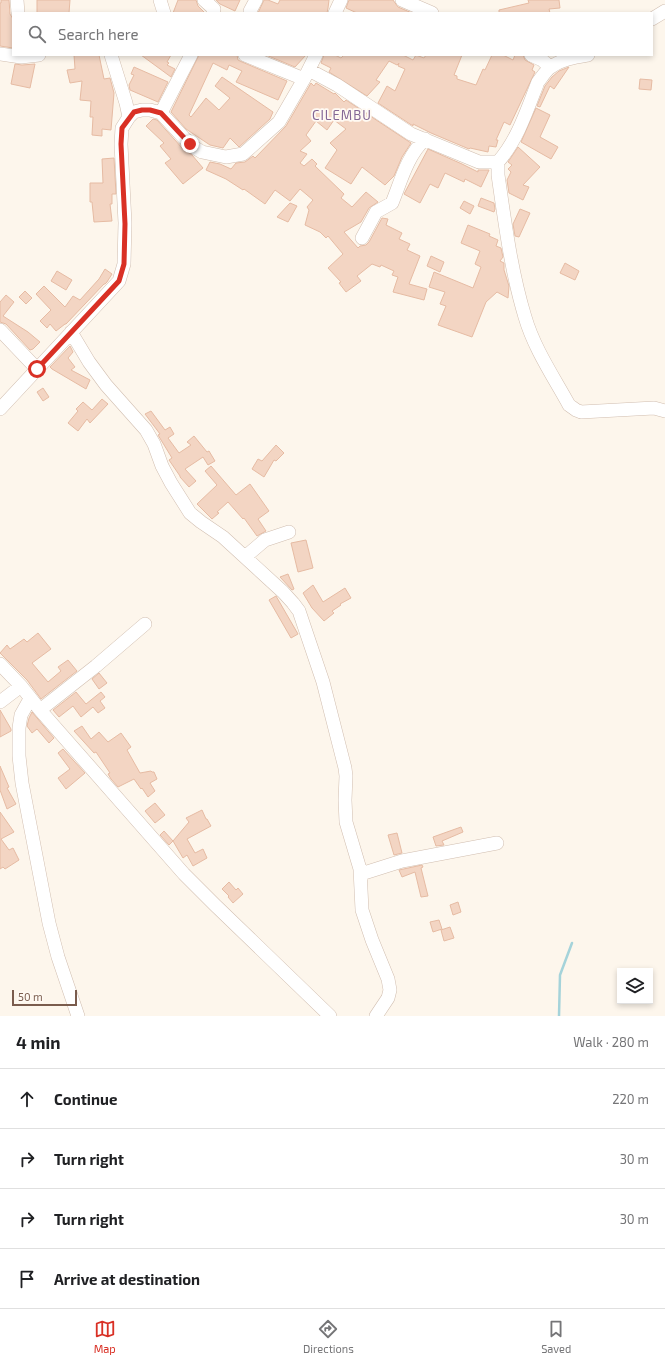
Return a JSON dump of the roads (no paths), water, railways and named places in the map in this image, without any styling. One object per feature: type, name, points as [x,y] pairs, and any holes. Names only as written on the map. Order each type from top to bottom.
[{"type":"street","points":[[17,0],[18,12]]},
{"type":"street","points":[[160,0],[164,12]]},
{"type":"street","points":[[204,0],[214,9],[213,12]]},
{"type":"street","points":[[335,12],[341,0]]},
{"type":"street","points":[[402,0],[430,12]]},
{"type":"street","points":[[653,18],[665,11]]},
{"type":"street","points":[[0,54],[12,55]]},
{"type":"street","points":[[111,56],[126,102],[129,117]]},
{"type":"street","points":[[161,113],[190,56]]},
{"type":"street","points":[[248,56],[338,86],[402,129],[480,162],[498,162]]},
{"type":"street","points":[[0,409],[119,281],[123,268],[125,224],[121,144],[122,128],[129,117],[134,112],[142,110],[150,110],[161,113],[184,138],[202,152],[226,157],[243,154],[279,122],[316,56]]},
{"type":"street","points":[[533,56],[542,60],[550,67]]},
{"type":"street","points":[[583,56],[572,58],[550,67],[538,82],[514,140],[508,151],[498,162],[498,175],[512,269],[525,318],[541,356],[568,405],[581,412],[654,408],[665,411]]},
{"type":"street","points":[[362,238],[376,212],[392,204],[412,154],[425,139]]},
{"type":"street","points":[[0,330],[37,369]]},
{"type":"street","points":[[71,332],[89,362],[146,430],[154,444],[168,478],[190,513],[223,537],[283,592],[299,611],[323,682],[345,768],[346,822],[359,863],[361,874],[362,910],[372,940],[388,979],[390,990],[388,998],[376,1016]]},
{"type":"street","points":[[245,558],[269,538],[289,532]]},
{"type":"street","points":[[40,710],[96,666],[145,624]]},
{"type":"street","points":[[0,664],[21,686],[40,710],[184,874],[220,911],[330,1016]]},
{"type":"street","points":[[0,702],[21,686]]},
{"type":"street","points":[[30,698],[21,715],[19,728],[19,756],[22,783],[49,923],[58,957],[78,1016]]},
{"type":"street","points":[[361,874],[402,860],[497,843]]},
{"type":"waterway","points":[[559,1016],[560,975],[572,943]]},
{"type":"district","name":"CILEMBU","points":[[342,115]]}]
